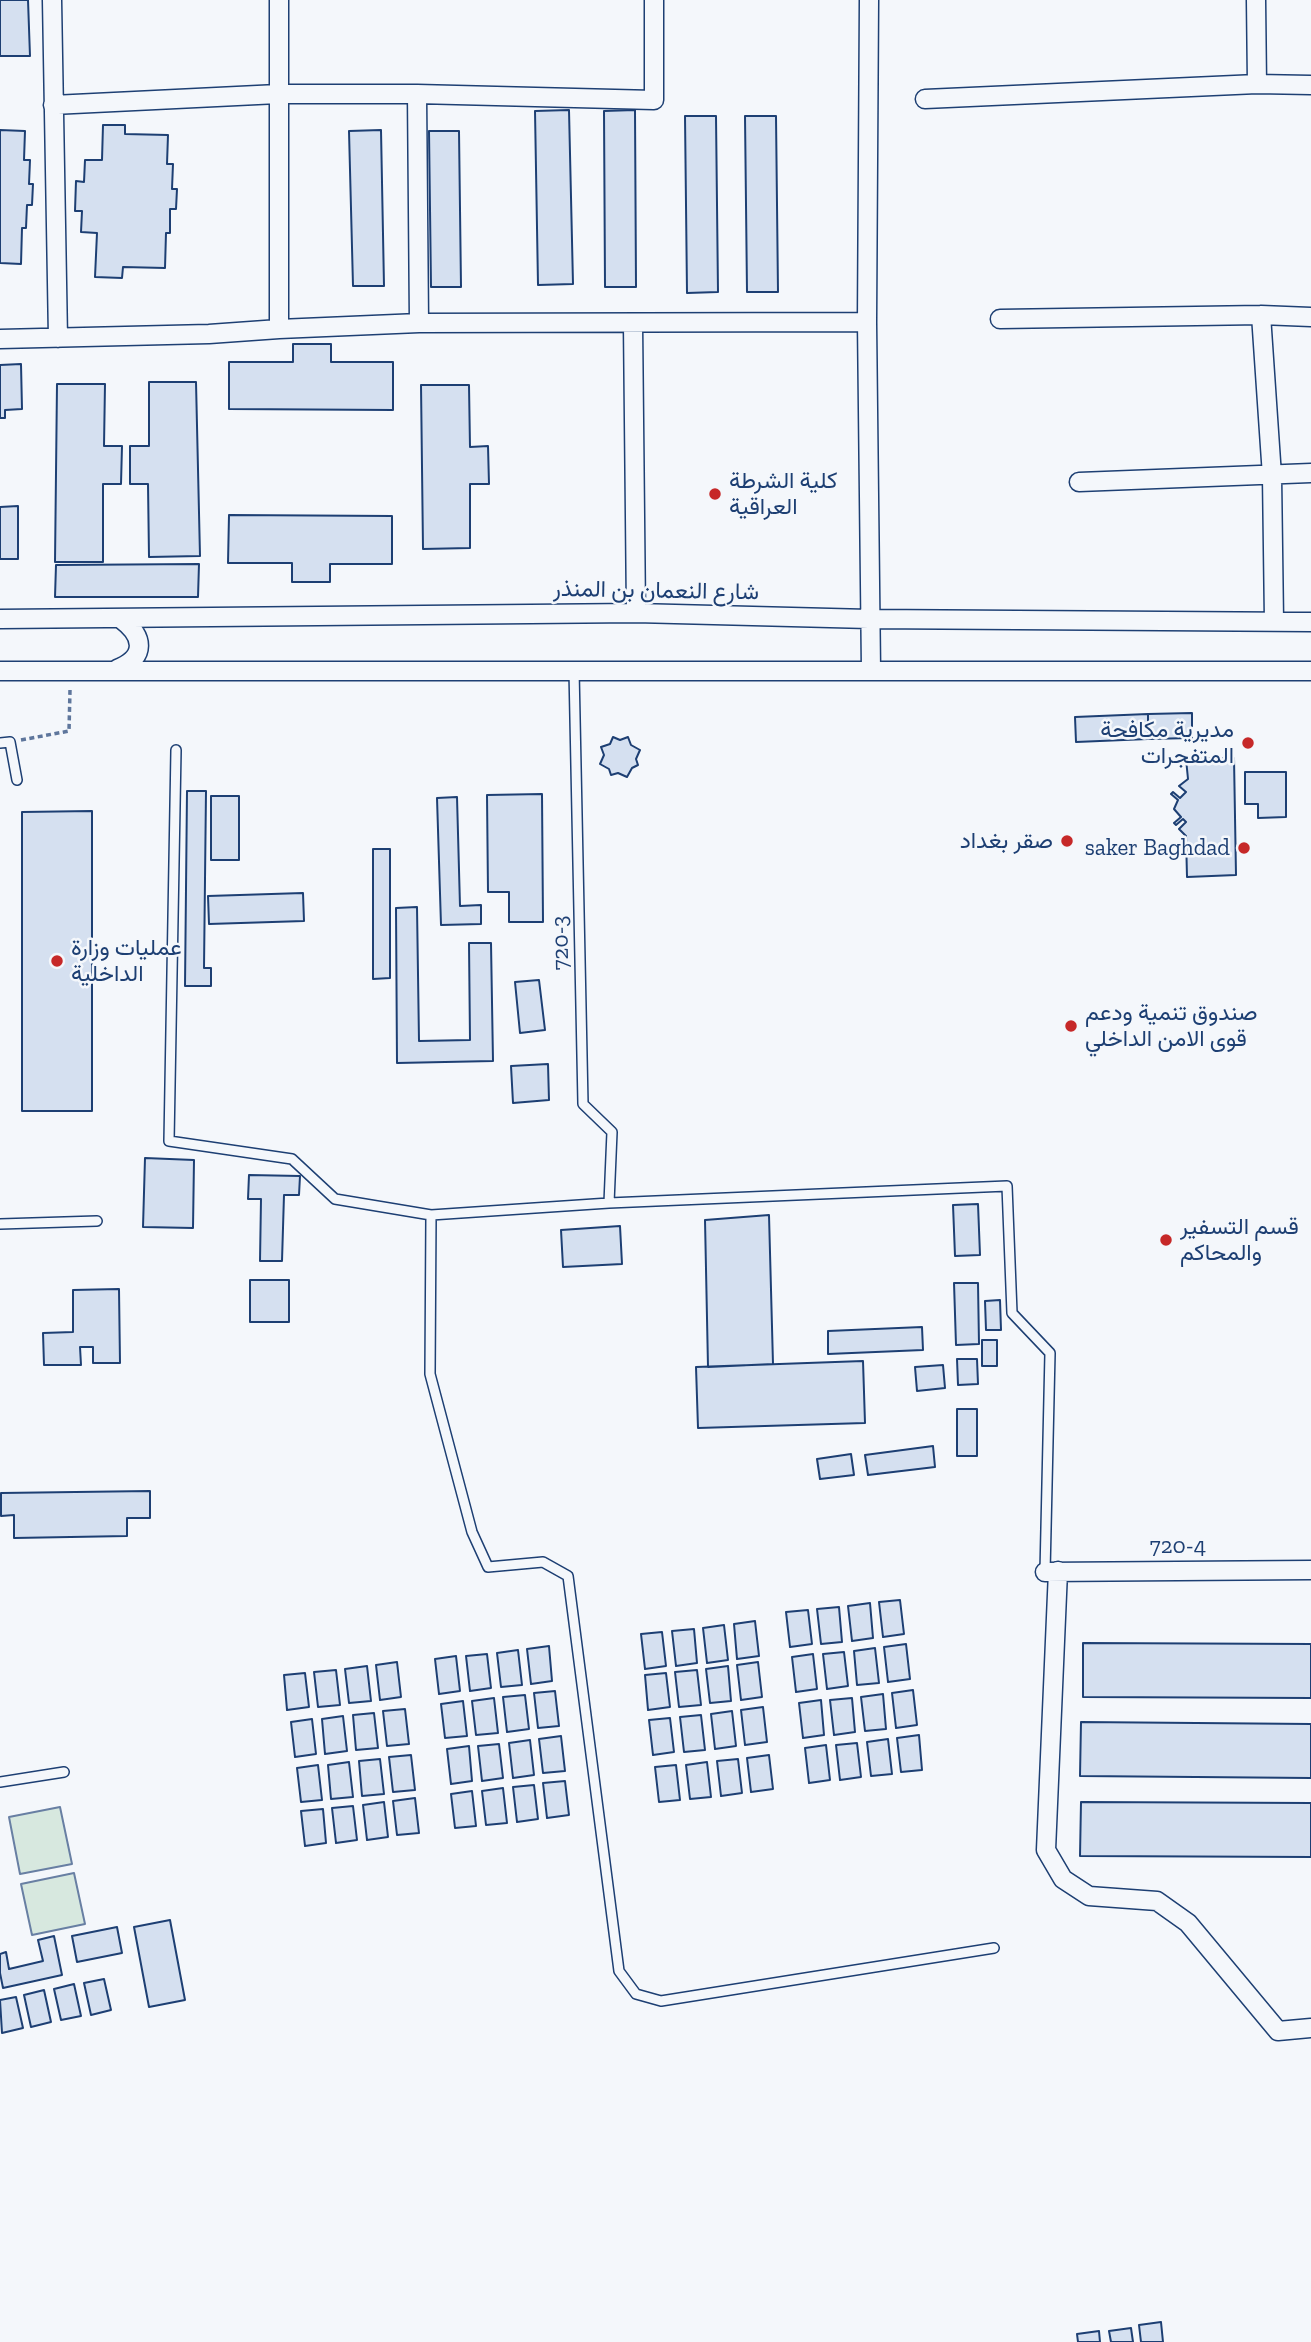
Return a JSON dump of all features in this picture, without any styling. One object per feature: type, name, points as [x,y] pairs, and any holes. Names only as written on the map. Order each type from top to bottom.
[{"type":"street","points":[[52,0],[58,338]]},
{"type":"street","points":[[279,0],[279,329]]},
{"type":"street","points":[[53,106],[278,94],[417,94],[654,100],[654,0]]},
{"type":"street","points":[[869,0],[867,322],[871,670]]},
{"type":"street","points":[[1256,0],[1257,84]]},
{"type":"street","points":[[925,99],[1257,84],[1311,85]]},
{"type":"street","points":[[417,94],[419,323]]},
{"type":"street","points":[[1261,315],[1272,476],[1274,621]]},
{"type":"street","points":[[1000,319],[1261,315],[1311,317]]},
{"type":"street","points":[[0,339],[209,334],[419,323],[867,322]]},
{"type":"street","points":[[633,324],[636,613]]},
{"type":"street","points":[[1079,482],[1311,473]]},
{"type":"street","name":"شارع النعمان بن المنذر","points":[[0,619],[636,613],[869,619],[1311,622]]},
{"type":"street","points":[[114,670],[132,662],[139,647],[138,637],[133,629],[121,619]]},
{"type":"street","points":[[0,671],[1311,671]]},
{"type":"street","name":"720-4","points":[[1051,1571],[1311,1570]]},
{"type":"street","points":[[1051,1571],[1046,1850],[1063,1878],[1089,1896],[1157,1901],[1188,1923],[1278,2031],[1311,2028]]},
{"type":"lane","name":"720-3","points":[[574,670],[583,1104],[611,1132],[609,1203]]},
{"type":"lane","points":[[5,743],[17,780]]},
{"type":"lane","points":[[176,750],[169,1141],[292,1159],[335,1199],[431,1215],[609,1203],[1007,1186],[1012,1313],[1050,1353],[1051,1571]]},
{"type":"lane","points":[[431,1215],[430,1374],[468,1519],[488,1567],[543,1562],[568,1576],[619,1971],[636,1994],[661,2001],[994,1948]]},
{"type":"lane","points":[[0,1224],[97,1221]]},
{"type":"lane","points":[[0,1782],[64,1772]]},
{"type":"path","points":[[5,743],[69,731],[70,670]]},
{"type":"shaded area","points":[[60,1807],[72,1864],[20,1874],[9,1817]]},
{"type":"shaded area","points":[[74,1873],[85,1924],[32,1935],[21,1884]]},
{"type":"building","points":[[0,0],[28,0],[30,56],[0,56]]},
{"type":"building","points":[[569,110],[573,284],[538,285],[535,111]]},
{"type":"building","points":[[635,110],[636,287],[605,287],[604,111]]},
{"type":"building","points":[[685,116],[716,116],[718,292],[687,293]]},
{"type":"building","points":[[745,116],[776,116],[778,292],[747,292]]},
{"type":"building","points":[[103,125],[125,125],[125,134],[168,135],[167,164],[173,164],[172,189],[177,189],[176,209],[170,209],[170,233],[166,233],[165,268],[123,267],[122,278],[95,277],[97,233],[81,232],[82,211],[75,211],[76,181],[84,182],[85,160],[102,160]]},
{"type":"building","points":[[0,130],[25,131],[24,160],[30,160],[32,205],[27,205],[26,228],[22,228],[21,264],[0,263]]},
{"type":"building","points":[[381,130],[384,286],[353,286],[349,131]]},
{"type":"building","points":[[429,131],[459,131],[461,287],[431,287]]},
{"type":"building","points":[[293,344],[331,344],[331,362],[393,362],[393,410],[229,409],[229,362],[293,362]]},
{"type":"building","points":[[21,364],[22,409],[5,410],[5,418],[0,418],[0,365]]},
{"type":"building","points":[[149,382],[196,382],[200,556],[149,557],[148,484],[130,484],[130,446],[149,446]]},
{"type":"building","points":[[57,384],[105,384],[104,446],[122,446],[121,484],[103,484],[103,562],[55,562]]},
{"type":"building","points":[[421,385],[469,385],[470,447],[488,446],[489,484],[470,484],[470,548],[423,549]]},
{"type":"building","points":[[18,506],[18,559],[0,559],[0,507]]},
{"type":"building","points":[[229,515],[392,516],[392,564],[330,564],[330,582],[292,582],[292,563],[228,563]]},
{"type":"building","points":[[199,564],[198,597],[55,597],[56,565]]},
{"type":"building","points":[[1192,713],[1192,738],[1148,739],[1148,714]]},
{"type":"building","points":[[1148,714],[1148,739],[1076,742],[1075,717]]},
{"type":"building","points":[[613,737],[620,740],[628,737],[631,745],[640,750],[636,759],[638,765],[632,768],[627,777],[618,773],[611,775],[609,769],[600,764],[604,755],[601,747],[610,744]]},
{"type":"building","points":[[1234,758],[1236,875],[1187,877],[1186,836],[1179,829],[1186,822],[1183,819],[1176,825],[1174,823],[1181,817],[1174,809],[1178,800],[1171,794],[1173,792],[1180,798],[1186,792],[1179,786],[1188,779],[1186,759]]},
{"type":"building","points":[[1245,772],[1286,772],[1286,817],[1258,818],[1258,804],[1245,804]]},
{"type":"building","points":[[187,791],[206,791],[204,968],[211,968],[211,986],[185,986]]},
{"type":"building","points":[[542,794],[543,922],[509,922],[509,892],[488,892],[487,795]]},
{"type":"building","points":[[211,796],[239,796],[239,860],[211,860]]},
{"type":"building","points":[[457,797],[460,906],[481,905],[481,924],[441,925],[437,798]]},
{"type":"building","name":"عمليات وزارة الداخلية","points":[[92,811],[92,1111],[22,1111],[22,812]]},
{"type":"building","points":[[373,849],[390,849],[390,978],[373,979]]},
{"type":"building","points":[[303,893],[304,921],[209,924],[208,896]]},
{"type":"building","points":[[417,907],[419,1041],[470,1040],[469,943],[491,943],[493,1061],[397,1063],[396,908]]},
{"type":"building","points":[[539,980],[545,1030],[520,1033],[515,982]]},
{"type":"building","points":[[548,1064],[549,1100],[513,1103],[511,1066]]},
{"type":"building","points":[[145,1158],[194,1160],[193,1228],[143,1227]]},
{"type":"building","points":[[249,1175],[300,1176],[299,1195],[284,1195],[282,1261],[260,1261],[261,1199],[248,1199]]},
{"type":"building","points":[[978,1204],[980,1255],[955,1256],[953,1205]]},
{"type":"building","points":[[769,1215],[773,1364],[708,1367],[705,1220]]},
{"type":"building","points":[[620,1226],[622,1264],[563,1267],[561,1230]]},
{"type":"building","points":[[250,1280],[289,1280],[289,1322],[250,1322]]},
{"type":"building","points":[[954,1283],[978,1283],[979,1344],[956,1345]]},
{"type":"building","points":[[119,1289],[120,1363],[93,1363],[93,1347],[80,1347],[81,1365],[44,1365],[43,1333],[73,1332],[73,1290]]},
{"type":"building","points":[[1000,1300],[1001,1330],[986,1330],[985,1301]]},
{"type":"building","points":[[922,1327],[923,1350],[828,1354],[828,1331]]},
{"type":"building","points":[[982,1340],[997,1340],[997,1366],[982,1366]]},
{"type":"building","points":[[957,1359],[977,1359],[978,1384],[958,1385]]},
{"type":"building","points":[[863,1361],[865,1423],[698,1428],[696,1367]]},
{"type":"building","points":[[943,1365],[945,1388],[917,1391],[915,1367]]},
{"type":"building","points":[[957,1409],[977,1409],[977,1456],[957,1456]]},
{"type":"building","points":[[933,1446],[935,1467],[868,1475],[865,1455]]},
{"type":"building","points":[[851,1454],[854,1475],[820,1479],[817,1459]]},
{"type":"building","points":[[150,1491],[150,1518],[127,1518],[127,1536],[14,1538],[14,1515],[1,1516],[1,1493]]},
{"type":"building","points":[[900,1600],[904,1634],[883,1637],[879,1602]]},
{"type":"building","points":[[870,1603],[873,1638],[852,1641],[848,1606]]},
{"type":"building","points":[[839,1607],[842,1642],[821,1644],[817,1609]]},
{"type":"building","points":[[808,1610],[812,1644],[790,1647],[786,1612]]},
{"type":"building","points":[[755,1621],[759,1656],[737,1659],[734,1624]]},
{"type":"building","points":[[724,1625],[728,1660],[707,1663],[703,1628]]},
{"type":"building","points":[[694,1629],[697,1663],[676,1666],[672,1631]]},
{"type":"building","points":[[662,1632],[666,1666],[645,1669],[641,1634]]},
{"type":"building","points":[[1083,1643],[1311,1644],[1311,1698],[1083,1697]]},
{"type":"building","points":[[906,1644],[910,1679],[888,1682],[884,1647]]},
{"type":"building","points":[[549,1646],[552,1681],[531,1684],[527,1649]]},
{"type":"building","points":[[875,1648],[879,1683],[857,1685],[854,1651]]},
{"type":"building","points":[[518,1650],[522,1685],[501,1687],[497,1653]]},
{"type":"building","points":[[844,1652],[848,1686],[827,1689],[823,1654]]},
{"type":"building","points":[[487,1654],[491,1688],[470,1691],[466,1656]]},
{"type":"building","points":[[813,1654],[817,1689],[796,1692],[792,1657]]},
{"type":"building","points":[[456,1656],[460,1691],[439,1694],[435,1659]]},
{"type":"building","points":[[397,1662],[401,1697],[380,1700],[376,1665]]},
{"type":"building","points":[[758,1662],[762,1697],[741,1700],[737,1665]]},
{"type":"building","points":[[367,1666],[371,1701],[349,1703],[345,1669]]},
{"type":"building","points":[[728,1666],[731,1701],[710,1703],[706,1669]]},
{"type":"building","points":[[336,1670],[340,1705],[318,1707],[314,1672]]},
{"type":"building","points":[[697,1670],[701,1705],[679,1707],[675,1672]]},
{"type":"building","points":[[305,1673],[309,1707],[287,1710],[284,1675]]},
{"type":"building","points":[[666,1673],[670,1707],[648,1710],[645,1675]]},
{"type":"building","points":[[913,1690],[917,1725],[896,1728],[892,1693]]},
{"type":"building","points":[[555,1691],[559,1726],[538,1728],[534,1693]]},
{"type":"building","points":[[883,1694],[886,1729],[865,1731],[861,1697]]},
{"type":"building","points":[[525,1695],[529,1729],[507,1732],[503,1697]]},
{"type":"building","points":[[494,1698],[498,1733],[476,1735],[472,1701]]},
{"type":"building","points":[[852,1698],[855,1732],[834,1735],[830,1700]]},
{"type":"building","points":[[821,1700],[824,1735],[803,1738],[799,1703]]},
{"type":"building","points":[[463,1701],[467,1736],[445,1738],[441,1704]]},
{"type":"building","points":[[763,1707],[767,1742],[745,1745],[741,1710]]},
{"type":"building","points":[[405,1709],[409,1744],[387,1746],[383,1711]]},
{"type":"building","points":[[732,1711],[736,1746],[715,1749],[711,1714]]},
{"type":"building","points":[[374,1713],[378,1748],[356,1750],[353,1715]]},
{"type":"building","points":[[701,1715],[705,1750],[684,1752],[680,1717]]},
{"type":"building","points":[[343,1716],[347,1751],[325,1754],[322,1719]]},
{"type":"building","points":[[670,1718],[674,1752],[653,1755],[649,1720]]},
{"type":"building","points":[[312,1719],[316,1754],[295,1757],[291,1722]]},
{"type":"building","points":[[1081,1722],[1311,1724],[1311,1778],[1080,1776]]},
{"type":"building","points":[[919,1735],[922,1770],[901,1772],[897,1738]]},
{"type":"building","points":[[561,1736],[565,1771],[543,1773],[539,1739]]},
{"type":"building","points":[[888,1739],[892,1774],[871,1776],[867,1742]]},
{"type":"building","points":[[530,1740],[534,1775],[513,1778],[509,1743]]},
{"type":"building","points":[[857,1743],[861,1777],[840,1780],[836,1745]]},
{"type":"building","points":[[499,1744],[503,1778],[482,1781],[478,1746]]},
{"type":"building","points":[[826,1745],[830,1780],[809,1783],[805,1748]]},
{"type":"building","points":[[469,1746],[472,1781],[451,1784],[447,1749]]},
{"type":"building","points":[[411,1755],[415,1790],[393,1792],[389,1757]]},
{"type":"building","points":[[769,1755],[773,1789],[751,1792],[747,1758]]},
{"type":"building","points":[[380,1759],[384,1794],[362,1796],[359,1761]]},
{"type":"building","points":[[738,1759],[742,1793],[721,1796],[717,1761]]},
{"type":"building","points":[[349,1762],[353,1797],[331,1799],[328,1765]]},
{"type":"building","points":[[707,1762],[711,1797],[690,1799],[686,1765]]},
{"type":"building","points":[[318,1765],[322,1800],[301,1802],[297,1768]]},
{"type":"building","points":[[676,1765],[680,1800],[659,1802],[655,1767]]},
{"type":"building","points":[[565,1781],[569,1815],[547,1818],[543,1783]]},
{"type":"building","points":[[534,1785],[538,1819],[517,1822],[513,1787]]},
{"type":"building","points":[[503,1788],[507,1823],[486,1825],[482,1791]]},
{"type":"building","points":[[472,1791],[476,1826],[455,1828],[451,1794]]},
{"type":"building","points":[[415,1798],[419,1833],[397,1835],[393,1801]]},
{"type":"building","points":[[384,1802],[388,1837],[367,1840],[363,1805]]},
{"type":"building","points":[[1081,1802],[1311,1803],[1311,1857],[1080,1856]]},
{"type":"building","points":[[353,1806],[357,1840],[336,1843],[332,1808]]},
{"type":"building","points":[[323,1809],[326,1843],[305,1846],[301,1811]]},
{"type":"building","points":[[170,1920],[185,2000],[149,2007],[134,1927]]},
{"type":"building","points":[[117,1927],[122,1953],[77,1962],[72,1936]]},
{"type":"building","points":[[54,1936],[62,1975],[3,1988],[0,1954],[6,1952],[9,1969],[43,1961],[38,1940]]},
{"type":"building","points":[[104,1979],[111,2010],[91,2015],[84,1983]]},
{"type":"building","points":[[74,1984],[81,2016],[61,2020],[54,1989]]},
{"type":"building","points":[[44,1990],[51,2022],[31,2027],[24,1995]]},
{"type":"building","points":[[16,1997],[23,2028],[2,2033],[0,2000]]},
{"type":"building","points":[[1161,2322],[1163,2342],[1141,2342],[1139,2325]]},
{"type":"building","points":[[1131,2328],[1133,2342],[1111,2342],[1109,2331]]},
{"type":"building","points":[[1099,2331],[1100,2342],[1078,2342],[1077,2334]]},
{"type":"place","name":"كلية الشرطة العراقية","points":[[715,494]]},
{"type":"place","name":"مديرية مكافحة المتفجرات","points":[[1248,743]]},
{"type":"place","name":"صقر بغداد","points":[[1067,841]]},
{"type":"place","name":"saker Baghdad","points":[[1244,848]]},
{"type":"place","name":"عمليات وزارة الداخلية","points":[[57,961]]},
{"type":"place","name":"صندوق تنمية ودعم قوى الامن الداخلي","points":[[1071,1026]]},
{"type":"place","name":"قسم التسفير والمحاكم","points":[[1166,1240]]}]
